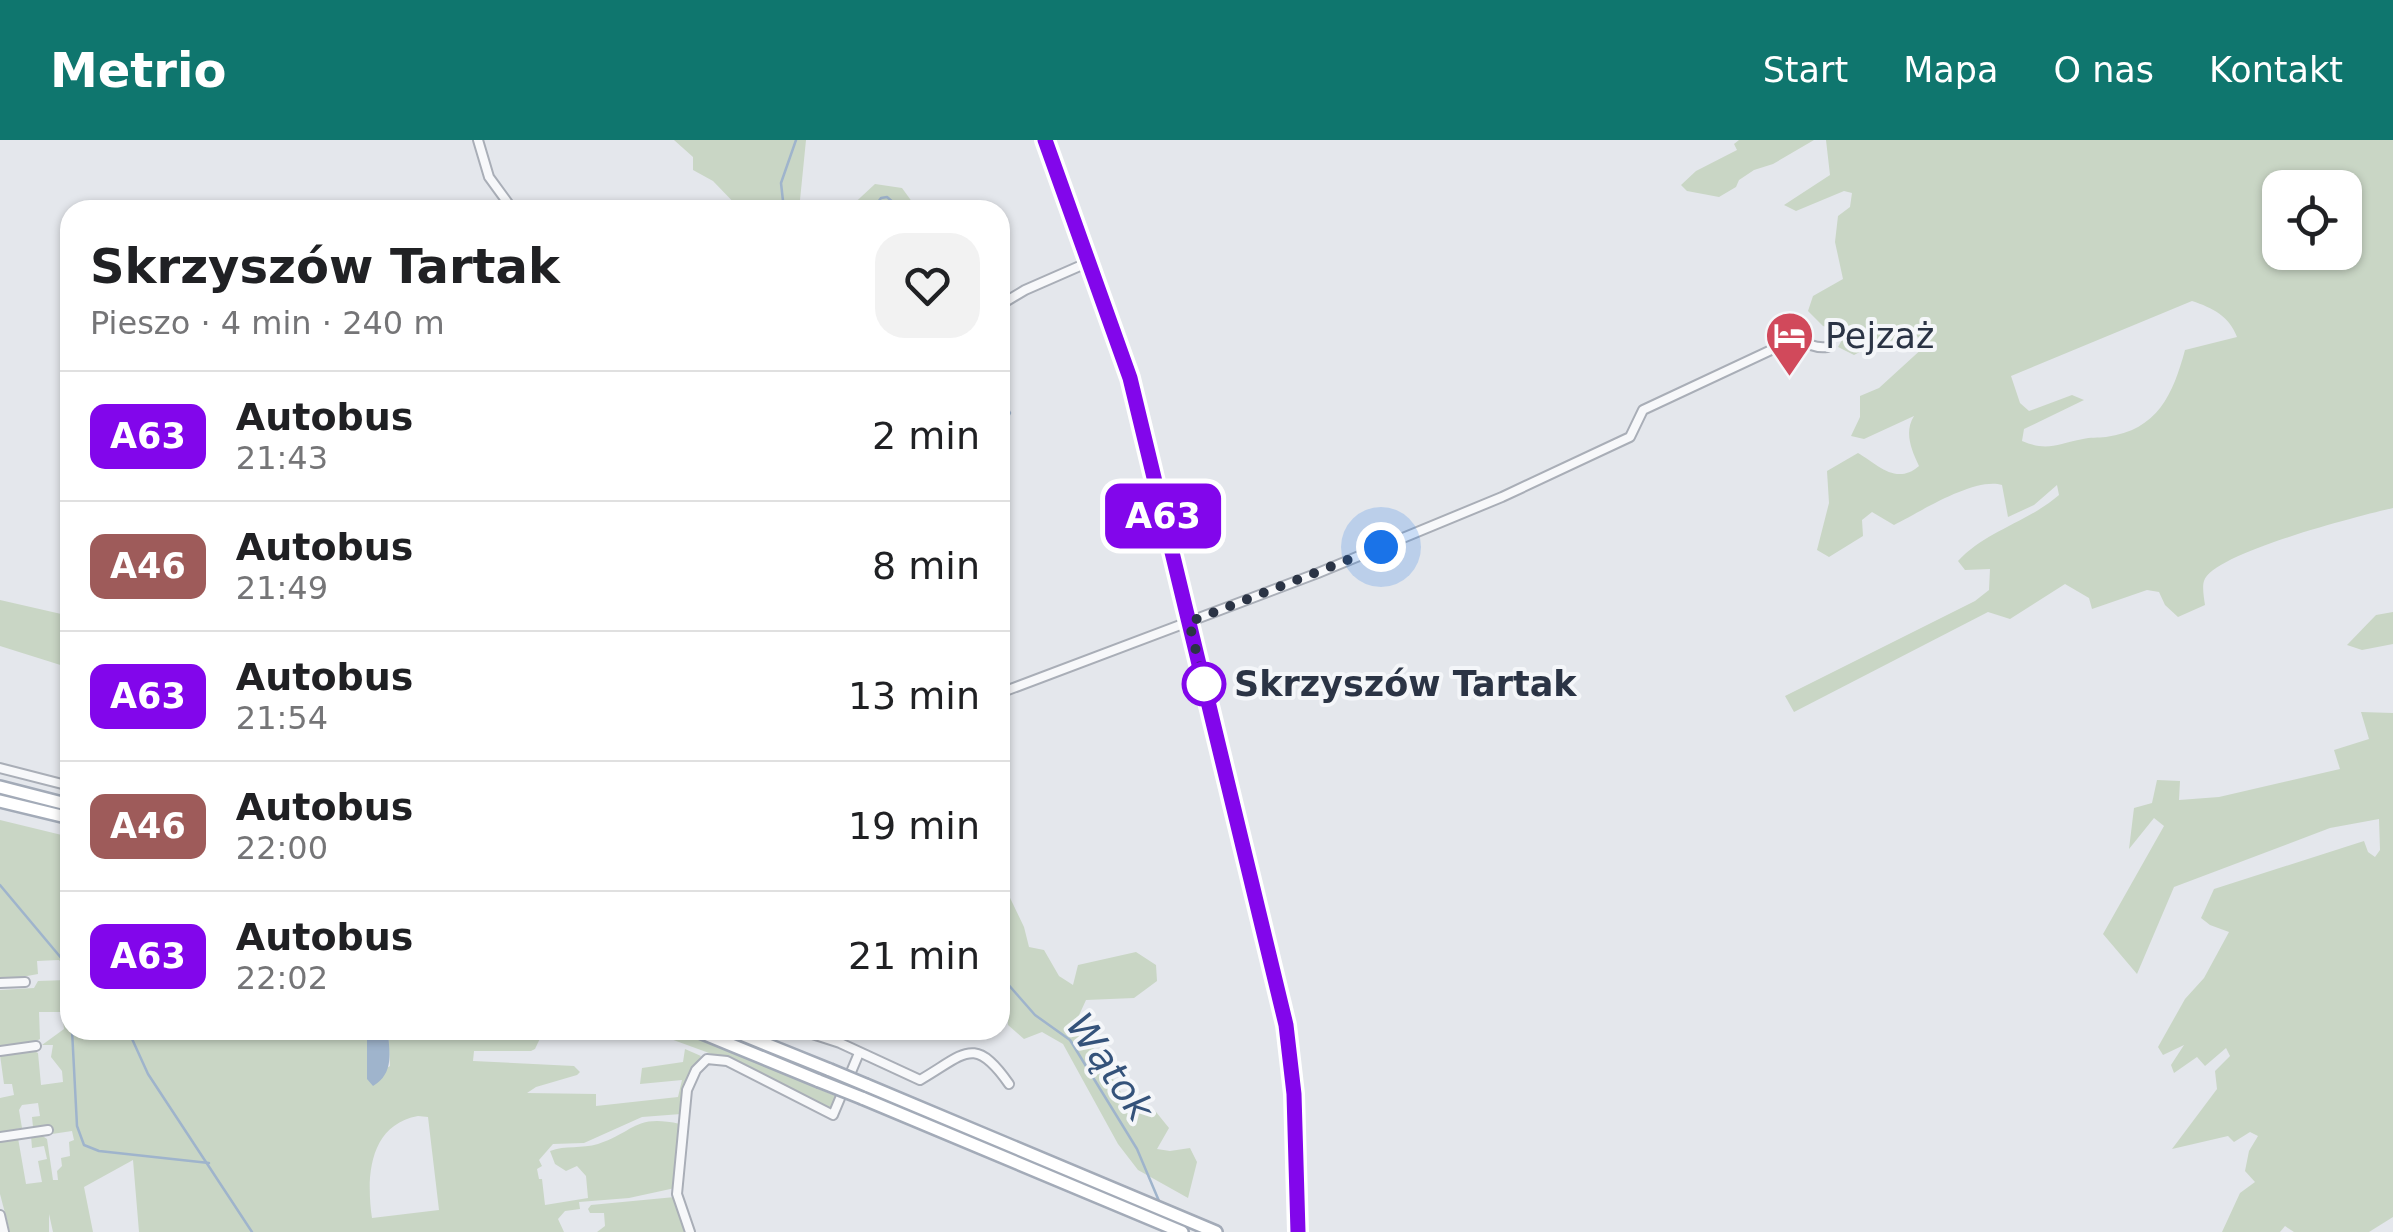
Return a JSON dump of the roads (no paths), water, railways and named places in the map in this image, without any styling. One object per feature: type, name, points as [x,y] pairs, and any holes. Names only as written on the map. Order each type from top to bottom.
[{"type":"main road","points":[[0,787],[60,802]]},
{"type":"main road","points":[[0,801],[60,816]]},
{"type":"main road","points":[[719,1040],[819,1081],[864,1092],[1216,1232]]},
{"type":"main road","points":[[756,1040],[830,1070],[864,1092],[1182,1232]]},
{"type":"street","points":[[478,140],[489,177],[506,200]]},
{"type":"street","points":[[1046,140],[1130,378],[1288,1034],[1298,1232]]},
{"type":"street","points":[[1010,299],[1089,262]]},
{"type":"street","points":[[1010,689],[1412,535],[1617,444],[1630,438],[1644,410],[1784,344],[1796,340],[1822,349],[1827,347]]},
{"type":"street","points":[[0,768],[60,783]]},
{"type":"street","points":[[0,983],[25,982]]},
{"type":"street","points":[[826,1040],[920,1080],[964,1054],[976,1053],[991,1058],[1009,1084]]},
{"type":"street","points":[[0,1051],[36,1046]]},
{"type":"street","points":[[690,1232],[678,1194],[687,1090],[696,1070],[707,1059],[727,1061],[833,1115],[859,1053]]},
{"type":"street","points":[[0,1137],[48,1130]]},
{"type":"street","points":[[0,1215],[4,1232]]},
{"type":"water","points":[[367,1040],[388,1040],[385,1075],[373,1086],[367,1079]]},
{"type":"waterway","name":"Wątok","points":[[783,200],[781,183],[796,140]]},
{"type":"waterway","name":"Wątok","points":[[880,200],[890,200]]},
{"type":"waterway","points":[[0,885],[60,958]]},
{"type":"waterway","name":"Wątok","points":[[1010,987],[1035,1015],[1070,1040],[1137,1149],[1159,1201]]},
{"type":"waterway","points":[[73,1040],[77,1126],[84,1145],[99,1151],[209,1163]]},
{"type":"waterway","points":[[133,1040],[148,1074],[252,1232]]},
{"type":"place","name":"Pejzaż","points":[[1790,378]]},
{"type":"place","name":"Skrzyszów Tartak","points":[[1204,684]]}]
